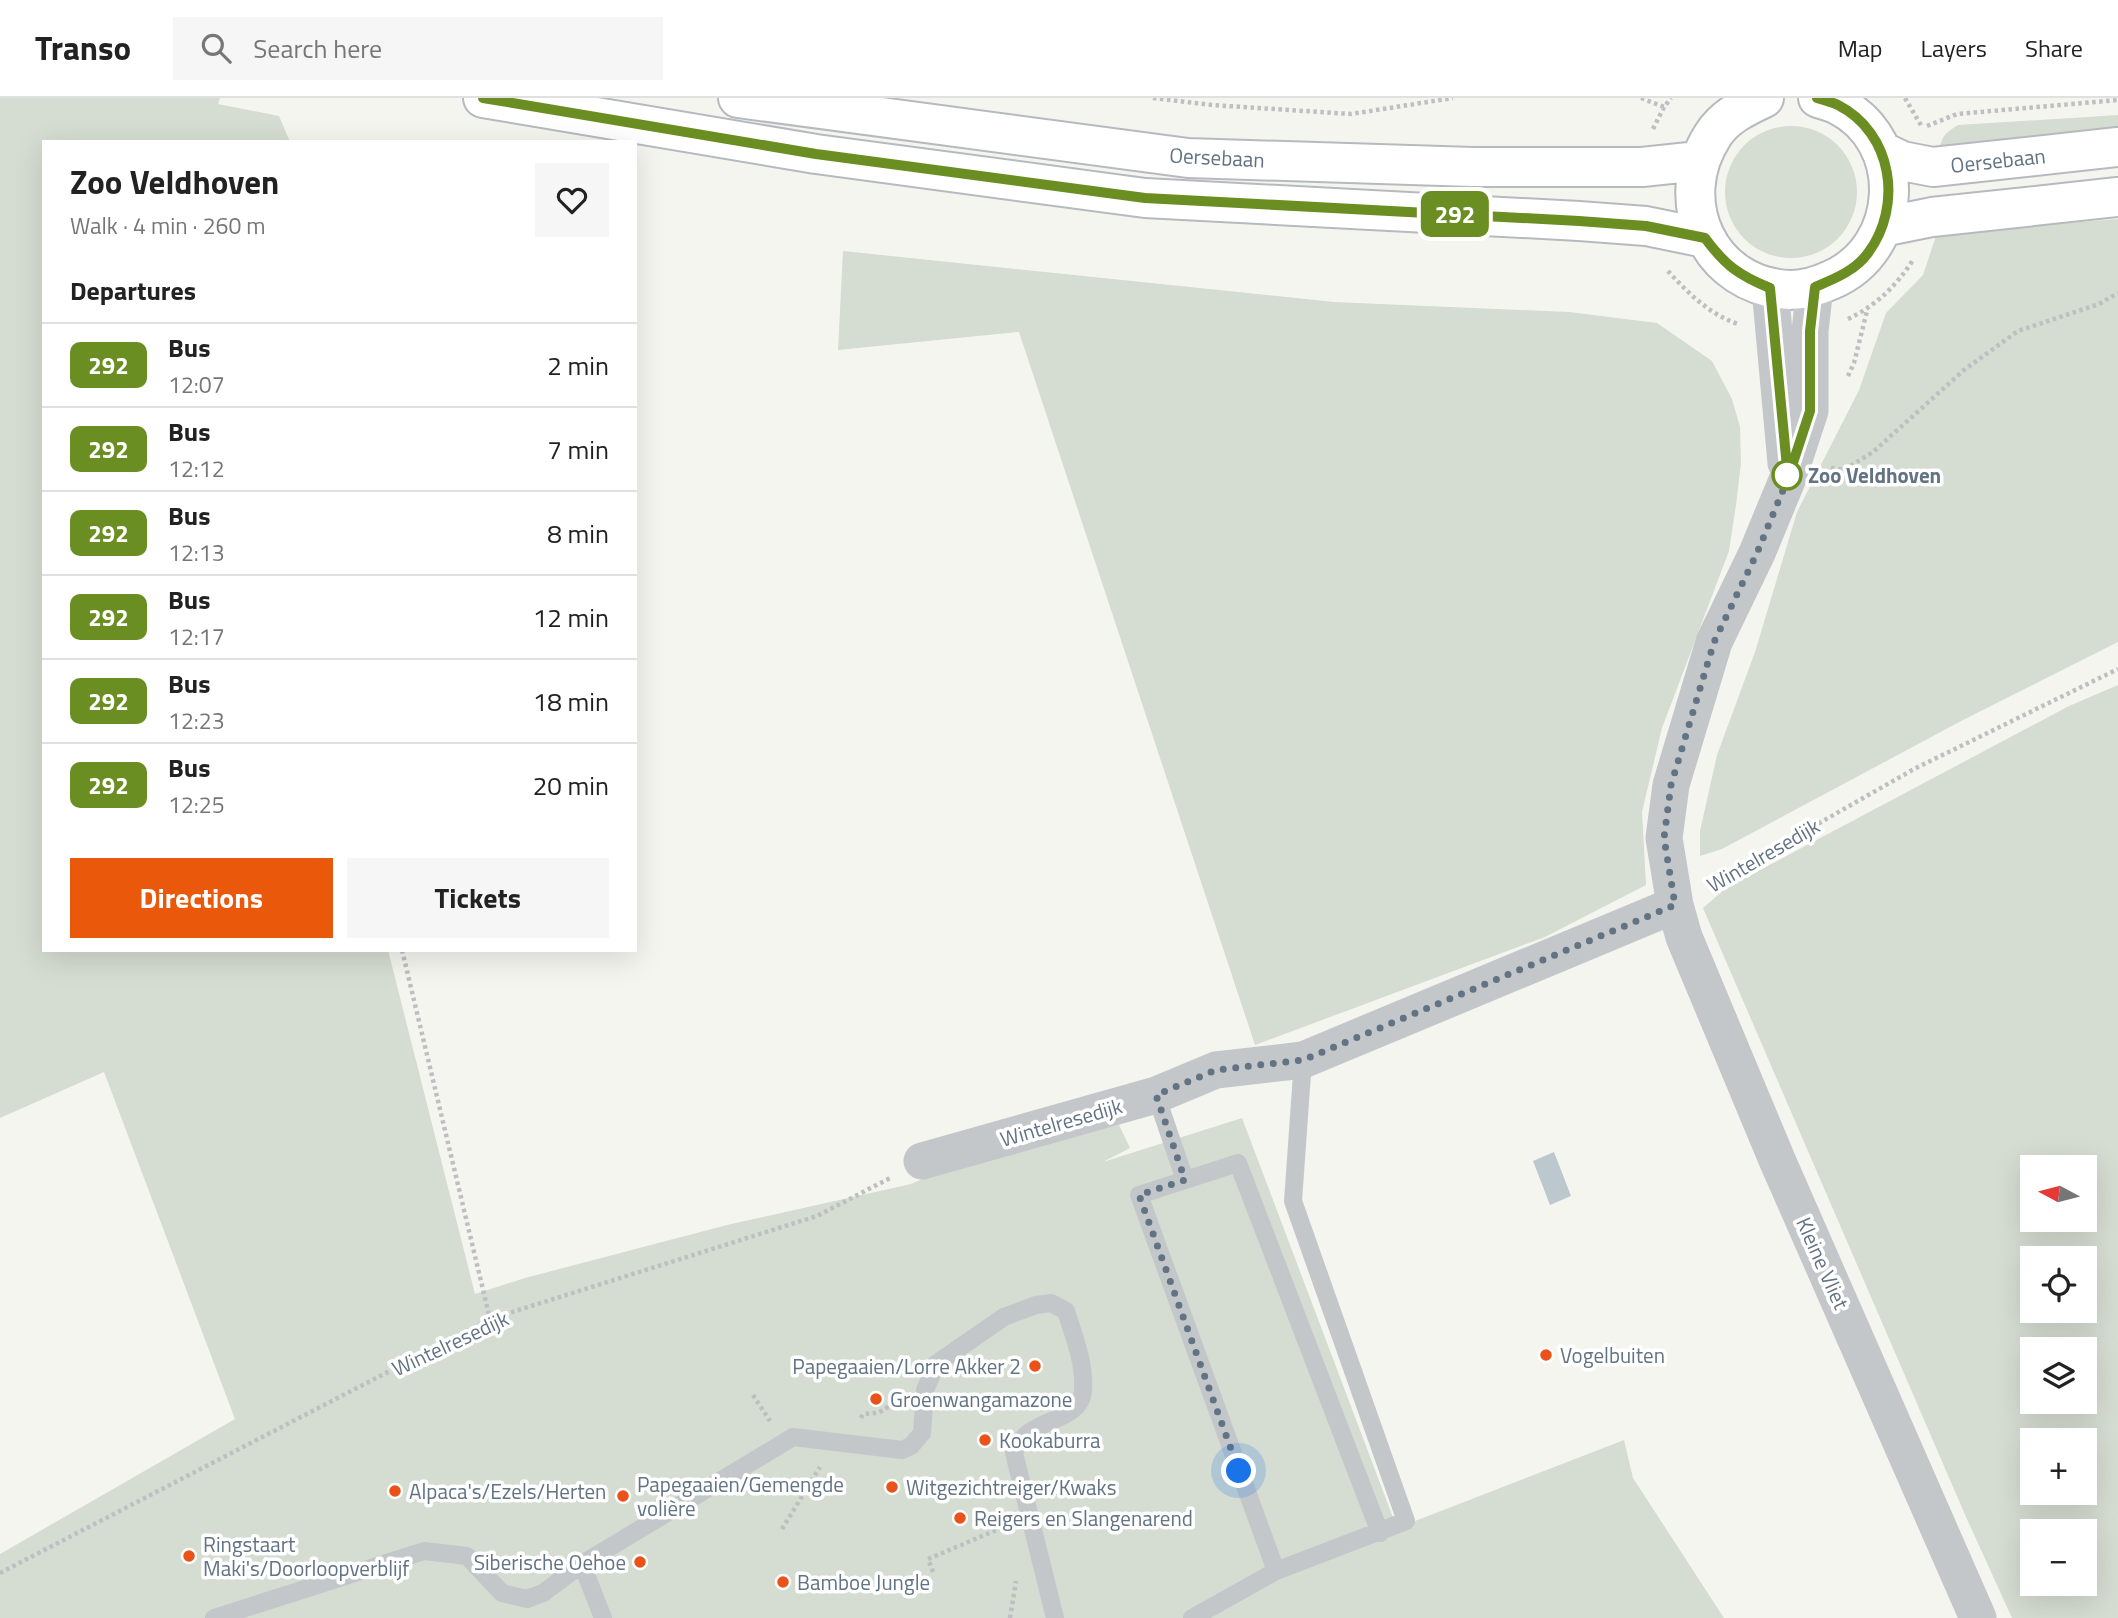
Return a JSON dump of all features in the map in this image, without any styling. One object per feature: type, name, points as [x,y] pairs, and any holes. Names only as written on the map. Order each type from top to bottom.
[{"type":"main road","points":[[483,98],[816,154],[1145,198],[1579,221],[1646,226],[1705,238]]},
{"type":"main road","name":"Oersebaan","points":[[738,98],[1188,158],[1473,167],[1642,167],[1699,161]]},
{"type":"main road","points":[[1764,98],[1737,110],[1714,132],[1699,161],[1694,187],[1696,213],[1705,238],[1721,260],[1744,277],[1770,288],[1792,290],[1815,287],[1844,275],[1867,254],[1883,227],[1889,202],[1889,176],[1881,151],[1863,125],[1839,105],[1818,98]]},
{"type":"main road","name":"Oersebaan","points":[[1881,151],[1902,161],[1933,167],[2118,147]]},
{"type":"main road","points":[[1883,227],[1931,217],[2118,197]]},
{"type":"street","name":"Kleine Vliet","points":[[1815,287],[1810,331],[1810,411],[1788,478],[1757,553],[1714,642],[1671,785],[1664,838],[1675,905],[1684,937],[1978,1618]]},
{"type":"street","points":[[1770,288],[1788,478]]},
{"type":"street","name":"Wintelresedijk","points":[[922,1161],[1156,1095],[1216,1070],[1303,1060],[1675,905]]},
{"type":"lane","points":[[1192,1618],[1276,1571],[1406,1521],[1293,1202],[1303,1060]]},
{"type":"lane","points":[[1156,1095],[1185,1180]]},
{"type":"lane","points":[[1276,1571],[1139,1195],[1237,1163],[1380,1533]]},
{"type":"lane","points":[[214,1618],[424,1551],[467,1556],[502,1592],[527,1599],[543,1593],[582,1564],[793,1437],[902,1450],[911,1446],[922,1433],[925,1390],[936,1364],[1004,1317],[1036,1305],[1052,1303],[1066,1311],[1082,1363],[1083,1394],[1070,1413],[1026,1432],[1017,1442],[1014,1453],[1055,1618]]},
{"type":"lane","points":[[582,1564],[603,1618]]},
{"type":"path","points":[[1153,98],[1212,105],[1351,114],[1453,98]]},
{"type":"path","points":[[1641,98],[1664,107],[1671,98]]},
{"type":"path","points":[[1905,98],[1923,128],[1957,114],[2118,100]]},
{"type":"path","points":[[1826,463],[1831,468],[1844,470],[1873,452],[1964,370],[2018,331],[2099,304],[2118,293]]},
{"type":"path","name":"Wintelresedijk","points":[[1675,905],[1914,769],[2118,669]]},
{"type":"path","points":[[402,952],[490,1320]]},
{"type":"path","name":"Wintelresedijk","points":[[0,1573],[490,1320],[817,1216],[922,1161]]},
{"type":"path","points":[[782,1529],[841,1442],[863,1415],[880,1413],[887,1410],[894,1401],[925,1390]]},
{"type":"path","points":[[933,1572],[928,1559],[1030,1517]]},
{"type":"shaded area","points":[[0,98],[220,98],[218,104],[279,116],[289,140],[42,140],[42,952],[389,952],[475,1294],[525,1278],[727,1225],[911,1184],[1018,1136],[1119,1125],[1130,1148],[1103,1162],[1242,1118],[1397,1528],[1624,1440],[1633,1478],[1724,1618],[0,1618],[0,1554],[235,1419],[104,1072],[0,1118]]},
{"type":"shaded area","points":[[2118,115],[2118,137],[1940,148],[1946,134],[1958,125]]},
{"type":"shaded area","points":[[1791,126],[1816,131],[1838,145],[1852,167],[1857,192],[1852,217],[1838,239],[1816,253],[1791,258],[1766,253],[1744,239],[1730,217],[1725,192],[1730,167],[1744,145],[1766,131]]},
{"type":"shaded area","points":[[2118,219],[2118,642],[1963,720],[1722,849],[1700,856],[1700,831],[1717,755],[1755,652],[1797,512],[1859,390],[1886,313],[1923,275],[1937,233]]},
{"type":"shaded area","points":[[843,251],[1334,302],[1569,312],[1657,323],[1712,361],[1732,399],[1740,427],[1741,463],[1736,505],[1729,551],[1662,728],[1642,812],[1646,885],[1545,937],[1255,1045],[1019,332],[838,350]]},
{"type":"shaded area","points":[[2118,685],[2118,1618],[2012,1618],[1703,908],[1726,888],[2069,706]]},
{"type":"shaded area","points":[[1554,1152],[1571,1196],[1550,1205],[1533,1161]]},
{"type":"bus line","name":"292","points":[[483,98],[816,154],[1145,198],[1579,221],[1646,226],[1705,238],[1721,260],[1744,277],[1770,288],[1788,478],[1810,411],[1810,331],[1815,287],[1844,275],[1867,254],[1883,227],[1889,202],[1889,176],[1881,151],[1863,125],[1839,105],[1817,98]]},
{"type":"place","name":"Zoo Veldhoven","points":[[1787,475]]},
{"type":"place","name":"Vogelbuiten","points":[[1546,1355]]},
{"type":"place","name":"Papegaaien/Lorre Akker 2","points":[[1035,1366]]},
{"type":"place","name":"Groenwangamazone","points":[[876,1399]]},
{"type":"place","name":"Kookaburra","points":[[985,1440]]},
{"type":"place","name":"Witgezichtreiger/Kwaks","points":[[892,1487]]},
{"type":"place","name":"Alpaca's/Ezels/Herten","points":[[395,1491]]},
{"type":"place","name":"Papegaaien/Gemengde volière","points":[[623,1496]]},
{"type":"place","name":"Reigers en Slangenarend","points":[[960,1518]]},
{"type":"place","name":"Ringstaart Maki's/Doorloopverblijf","points":[[189,1556]]},
{"type":"place","name":"Siberische Oehoe","points":[[640,1562]]},
{"type":"place","name":"Bamboe Jungle","points":[[783,1582]]},
{"type":"route","points":[[1239,1471],[1139,1195],[1185,1180],[1156,1095],[1216,1070],[1303,1060],[1675,905],[1664,838],[1671,785],[1714,642],[1757,553],[1787,475]]}]
